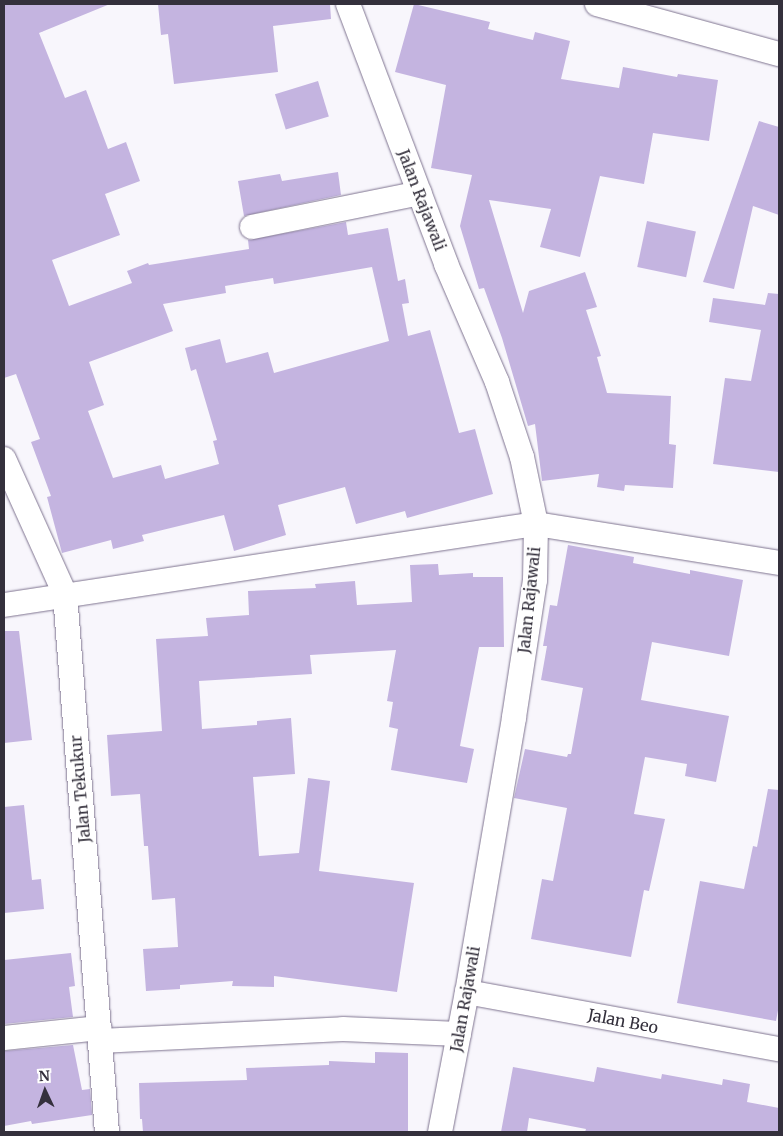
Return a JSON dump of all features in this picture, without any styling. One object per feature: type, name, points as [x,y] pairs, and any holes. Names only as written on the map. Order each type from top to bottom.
[{"type":"street","name":"Jalan Rajawali","points":[[348,4],[446,264],[498,382],[522,457],[536,524],[534,580],[467,992],[440,1132]]},
{"type":"street","points":[[597,4],[779,54]]},
{"type":"street","points":[[252,227],[420,193]]},
{"type":"street","name":"Jalan Tekukur","points":[[4,459],[64,594],[107,1132]]},
{"type":"street","points":[[4,605],[64,594],[536,524],[779,563]]},
{"type":"street","name":"Jalan Beo","points":[[467,992],[779,1049]]},
{"type":"street","points":[[4,1038],[344,1029],[459,1034]]},
{"type":"building","points":[[4,4],[110,4],[39,33],[65,98],[86,90],[108,149],[126,142],[140,181],[105,194],[120,235],[52,260],[69,306],[132,283],[127,271],[148,263],[149,265],[249,249],[248,240],[346,222],[348,235],[388,228],[398,281],[405,279],[409,303],[402,304],[408,336],[430,330],[459,433],[475,429],[493,494],[407,518],[405,511],[356,524],[345,487],[278,505],[286,535],[234,551],[224,515],[142,535],[144,541],[113,549],[111,540],[62,553],[47,497],[51,496],[31,442],[40,439],[16,374],[4,378]],"holes":[[[372,267],[389,341],[274,373],[268,352],[226,363],[220,339],[185,348],[191,371],[196,369],[217,440],[213,441],[219,464],[165,479],[161,465],[113,478],[88,411],[104,405],[89,362],[173,331],[163,304],[226,293],[225,286],[273,278],[274,284]]]},
{"type":"building","points":[[158,4],[330,4],[331,19],[273,26],[278,72],[174,84],[168,34],[161,35]]},
{"type":"building","points":[[414,4],[490,22],[488,29],[533,40],[535,32],[570,41],[561,79],[619,88],[623,67],[677,77],[678,74],[718,80],[709,141],[653,133],[644,184],[600,176],[580,257],[540,247],[551,209],[489,200],[523,313],[529,291],[585,272],[597,307],[586,310],[601,356],[597,357],[607,393],[671,396],[669,444],[676,445],[673,488],[625,485],[624,491],[597,487],[599,474],[542,481],[535,424],[528,426],[502,338],[484,288],[479,289],[460,226],[472,175],[431,168],[446,85],[395,72]]},
{"type":"building","points":[[318,81],[329,116],[286,130],[275,94]]},
{"type":"building","points":[[759,121],[779,127],[779,215],[753,206],[734,289],[703,282]]},
{"type":"building","points":[[338,172],[341,195],[244,216],[238,181],[280,174],[282,181]]},
{"type":"building","points":[[647,221],[696,231],[686,277],[637,267]]},
{"type":"building","points":[[768,293],[779,294],[779,472],[713,464],[725,378],[751,381],[761,330],[709,322],[713,298],[765,305]]},
{"type":"building","points":[[568,545],[634,557],[633,563],[690,574],[690,570],[743,580],[729,656],[652,642],[641,700],[729,716],[716,782],[685,776],[687,764],[645,757],[634,814],[665,819],[649,891],[644,890],[631,957],[531,939],[542,879],[553,881],[567,808],[514,798],[525,749],[567,757],[568,754],[571,754],[583,688],[541,680],[547,646],[543,646],[550,605],[557,606]]},
{"type":"building","points":[[438,564],[439,575],[473,573],[473,577],[503,577],[504,647],[479,647],[460,746],[474,749],[467,783],[391,770],[398,729],[389,727],[393,702],[387,701],[396,650],[310,655],[312,674],[199,681],[202,729],[257,725],[257,721],[291,718],[295,774],[253,777],[259,856],[299,853],[308,778],[330,781],[319,871],[414,883],[397,992],[274,976],[274,987],[232,986],[233,981],[180,985],[180,989],[146,991],[143,949],[178,947],[175,898],[152,900],[148,846],[144,846],[140,794],[111,796],[107,735],[162,731],[156,639],[208,636],[206,618],[249,615],[248,591],[316,588],[315,584],[355,581],[357,605],[412,602],[410,565]]},
{"type":"building","points":[[4,631],[19,631],[32,740],[4,743]]},
{"type":"building","points":[[768,789],[779,790],[779,1005],[776,1021],[677,1003],[700,881],[744,889],[753,846],[757,847]]},
{"type":"building","points":[[24,805],[32,880],[41,879],[44,909],[4,913],[4,807]]},
{"type":"building","points":[[71,953],[75,986],[69,987],[73,1017],[4,1024],[4,960]]},
{"type":"building","points":[[73,1045],[82,1090],[90,1089],[92,1115],[32,1124],[31,1121],[4,1126],[4,1051]]},
{"type":"building","points":[[375,1052],[408,1053],[408,1132],[143,1132],[142,1119],[140,1119],[139,1083],[247,1080],[246,1068],[329,1065],[329,1061],[375,1063]]},
{"type":"building","points":[[513,1067],[594,1082],[597,1067],[661,1079],[662,1074],[722,1085],[723,1079],[750,1084],[747,1102],[779,1108],[779,1132],[585,1132],[586,1129],[529,1118],[527,1132],[501,1132]]}]
